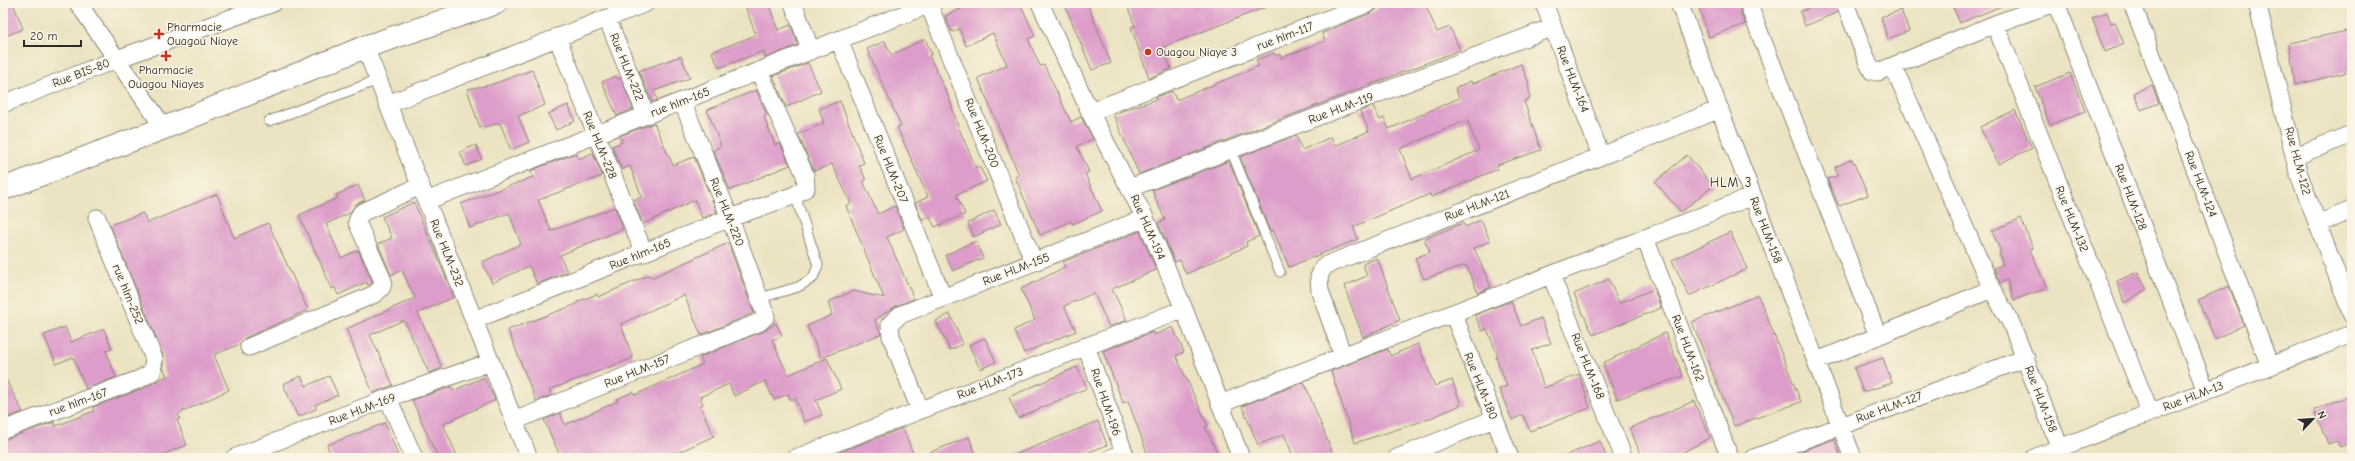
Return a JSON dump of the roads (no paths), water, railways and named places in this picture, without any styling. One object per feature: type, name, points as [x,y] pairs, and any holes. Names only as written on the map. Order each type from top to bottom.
[{"type":"street","points":[[78,3],[164,128]]},
{"type":"street","name":"Rue BIS-80","points":[[3,104],[117,59],[273,3]]},
{"type":"street","points":[[3,189],[164,128],[365,47],[496,3]]},
{"type":"street","points":[[388,104],[646,3]]},
{"type":"street","points":[[793,3],[810,51]]},
{"type":"street","name":"Rue HLM-194","points":[[1040,3],[1090,112],[1145,218],[1184,309],[1241,458]]},
{"type":"street","name":"rue hlm-117","points":[[1090,112],[1369,3]]},
{"type":"street","name":"Rue HLM-164","points":[[1544,3],[1601,156]]},
{"type":"street","name":"Rue HLM-158","points":[[1679,3],[1853,458]]},
{"type":"street","points":[[1748,3],[1878,336]]},
{"type":"street","points":[[1845,3],[1872,71],[1878,72],[1994,24],[2055,3]]},
{"type":"street","name":"Rue HLM-128","points":[[2055,3],[2206,391]]},
{"type":"street","name":"Rue HLM-124","points":[[2132,3],[2270,366]]},
{"type":"street","name":"Rue HLM-122","points":[[2257,3],[2296,156],[2298,172],[2316,224],[2352,314]]},
{"type":"street","name":"rue hlm-165","points":[[249,347],[375,294],[382,287],[383,281],[357,222],[361,213],[596,134],[931,4]]},
{"type":"street","name":"Rue HLM-200","points":[[931,4],[1034,262]]},
{"type":"street","name":"Rue HLM-222","points":[[607,18],[646,115]]},
{"type":"street","name":"Rue HLM-132","points":[[1994,24],[2150,413]]},
{"type":"street","name":"Rue HLM-119","points":[[1130,188],[1553,27]]},
{"type":"street","name":"Rue HLM-228","points":[[557,37],[644,252]]},
{"type":"street","name":"Rue HLM-207","points":[[839,40],[943,298]]},
{"type":"street","name":"Rue HLM-232","points":[[365,47],[529,458]]},
{"type":"street","name":"Rue HLM-158","points":[[1893,66],[1992,289],[2011,323],[2060,448]]},
{"type":"street","points":[[759,71],[805,175],[800,191]]},
{"type":"street","name":"Rue HLM-220","points":[[682,101],[730,218],[766,314],[760,322]]},
{"type":"street","name":"Rue HLM-121","points":[[1343,356],[1320,291],[1319,277],[1324,266],[1720,109]]},
{"type":"street","points":[[2296,156],[2352,134]]},
{"type":"street","name":"Rue hlm-165","points":[[474,320],[800,191]]},
{"type":"street","points":[[1220,404],[1753,196]]},
{"type":"street","points":[[2316,224],[2352,210]]},
{"type":"street","name":"rue hlm-252","points":[[97,218],[154,359],[152,372]]},
{"type":"street","name":"Rue HLM-155","points":[[920,410],[891,336],[890,324],[900,314],[1145,218]]},
{"type":"street","name":"Rue HLM-162","points":[[1645,238],[1730,458]]},
{"type":"street","name":"Rue HLM-168","points":[[1551,275],[1624,458]]},
{"type":"street","points":[[1817,361],[1992,289]]},
{"type":"street","name":"Rue HLM-173","points":[[796,458],[1184,309]]},
{"type":"street","name":"Rue HLM-180","points":[[1452,313],[1510,458]]},
{"type":"street","name":"Rue HLM-157","points":[[514,421],[760,322]]},
{"type":"street","name":"Rue HLM-13","points":[[2034,458],[2270,366],[2350,339]]},
{"type":"street","name":"Rue HLM-196","points":[[1086,346],[1120,456]]},
{"type":"street","name":"Rue HLM-127","points":[[1754,458],[1840,425],[2026,358]]},
{"type":"street","name":"Rue HLM-169","points":[[234,458],[388,398],[491,362]]},
{"type":"street","name":"rue hlm-167","points":[[3,430],[140,379],[152,372]]},
{"type":"street","points":[[388,398],[414,458]]},
{"type":"street","points":[[1396,458],[1494,419]]},
{"type":"lane","points":[[270,121],[378,80]]},
{"type":"lane","points":[[1231,150],[1280,272]]},
{"type":"lane","points":[[760,298],[798,287],[813,278],[818,265],[800,191]]},
{"type":"place","name":"Pharmacie Ouagou Niaye","points":[[159,34]]},
{"type":"place","name":"Ouagou Niaye 3","points":[[1148,52]]},
{"type":"place","name":"Pharmacie Ouagou Niayes","points":[[166,56]]},
{"type":"district","name":"HLM 3","points":[[1731,182]]}]
